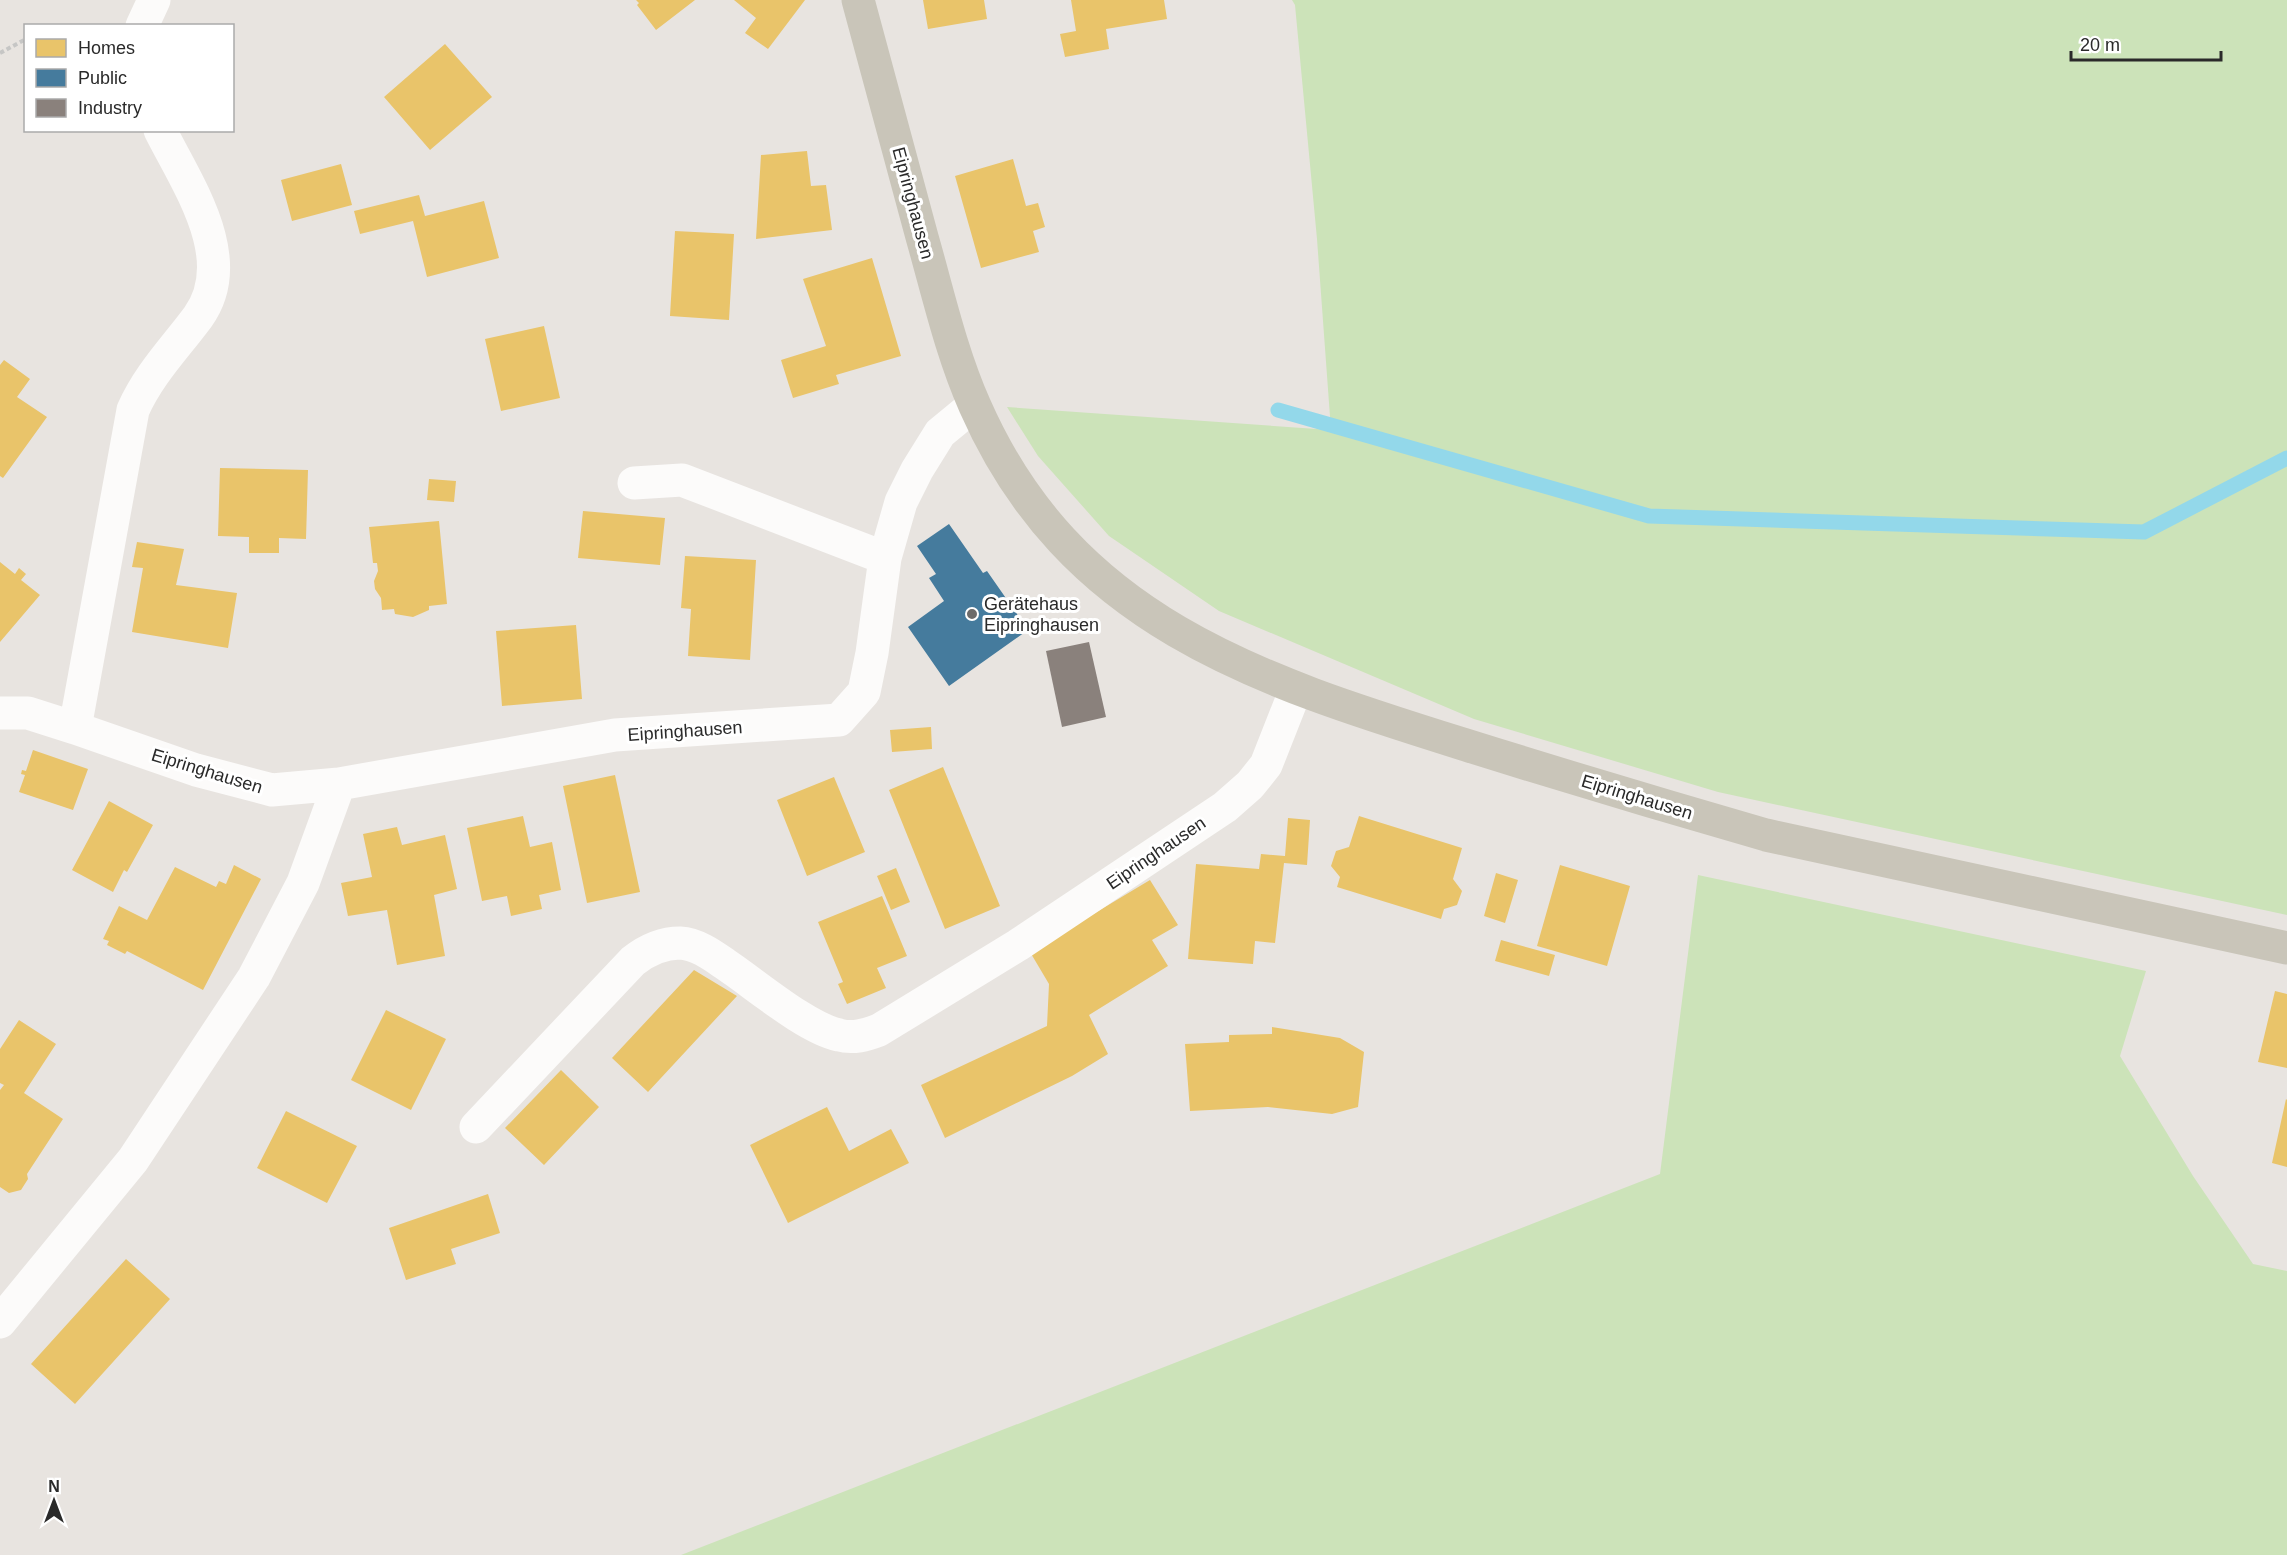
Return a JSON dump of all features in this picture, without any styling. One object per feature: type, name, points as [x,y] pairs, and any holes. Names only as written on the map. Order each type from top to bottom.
[{"type":"main road","name":"Eipringhausen","points":[[858,0],[945,322],[974,405],[1021,489],[1054,532],[1102,578],[1147,612],[1207,650],[1296,689],[1395,723],[1704,817],[1766,835],[2287,948]]},
{"type":"street","points":[[143,24],[154,0]]},
{"type":"street","points":[[75,728],[133,410],[151,376],[208,302],[215,272],[209,232],[161,132]]},
{"type":"street","name":"Eipringhausen","points":[[0,712],[28,713],[196,770],[272,790],[339,784],[615,735],[839,720],[864,692],[891,528],[917,470],[940,433],[974,405]]},
{"type":"street","points":[[634,483],[682,480],[885,558]]},
{"type":"street","name":"Eipringhausen","points":[[476,1127],[633,961],[645,952],[669,944],[682,943],[708,952],[824,1030],[837,1035],[857,1036],[879,1030],[1018,945],[1225,807],[1250,784],[1266,765],[1296,689]]},
{"type":"street","points":[[0,1322],[133,1160],[254,977],[303,883],[339,784]]},
{"type":"path","points":[[0,52],[24,40]]},
{"type":"green space","points":[[1292,0],[2287,0],[2287,915],[1718,792],[1474,719],[1219,611],[1109,536],[1038,456],[1007,407],[1331,430],[1317,239],[1295,5]]},
{"type":"green space","points":[[1698,875],[2146,971],[2120,1056],[2193,1176],[2253,1264],[2287,1271],[2287,1555],[681,1555],[1660,1174]]},
{"type":"building: Homes","points":[[636,0],[695,0],[656,30],[637,5],[639,3]]},
{"type":"building: Homes","points":[[734,0],[805,0],[768,49],[745,33],[756,18]]},
{"type":"building: Homes","points":[[923,0],[984,0],[987,19],[928,29]]},
{"type":"building: Homes","points":[[1071,0],[1164,0],[1167,19],[1106,29],[1109,49],[1065,57],[1060,34],[1076,31]]},
{"type":"building: Homes","points":[[445,44],[492,97],[430,150],[384,97]]},
{"type":"building: Homes","points":[[807,151],[811,186],[826,185],[832,230],[756,239],[761,155]]},
{"type":"building: Homes","points":[[1013,159],[1026,206],[1038,203],[1045,227],[1033,231],[1039,252],[981,268],[955,176]]},
{"type":"building: Homes","points":[[341,164],[352,205],[292,221],[281,180]]},
{"type":"building: Homes","points":[[419,195],[425,216],[484,201],[499,258],[427,277],[413,221],[360,234],[354,211]]},
{"type":"building: Homes","points":[[675,231],[734,234],[729,320],[670,316]]},
{"type":"building: Homes","points":[[872,258],[901,356],[836,375],[839,384],[793,398],[781,360],[826,346],[803,279]]},
{"type":"building: Homes","points":[[544,326],[560,398],[501,411],[485,339]]},
{"type":"building: Homes","points":[[4,360],[30,379],[17,397],[47,417],[3,478],[0,476],[0,365]]},
{"type":"building: Homes","points":[[220,468],[308,470],[306,539],[279,538],[279,553],[249,553],[249,537],[218,536]]},
{"type":"building: Homes","points":[[429,479],[456,481],[454,502],[427,500]]},
{"type":"building: Homes","points":[[583,511],[665,518],[660,565],[578,558]]},
{"type":"building: Homes","points":[[439,521],[447,604],[429,606],[429,610],[413,617],[395,614],[394,609],[382,610],[381,598],[375,589],[374,581],[378,571],[377,563],[373,563],[369,527]]},
{"type":"building: Homes","points":[[137,542],[184,549],[176,585],[237,593],[228,648],[132,632],[143,568],[132,567]]},
{"type":"building: Homes","points":[[685,556],[756,560],[750,660],[688,656],[691,609],[681,608]]},
{"type":"building: Homes","points":[[0,562],[15,574],[19,568],[26,574],[21,580],[40,595],[0,642]]},
{"type":"building: Homes","points":[[576,625],[582,699],[502,706],[496,631]]},
{"type":"building: Homes","points":[[931,727],[932,749],[892,752],[890,730]]},
{"type":"building: Homes","points":[[33,750],[88,769],[73,810],[19,792],[25,775],[21,774],[22,770],[26,771]]},
{"type":"building: Homes","points":[[943,767],[1000,906],[945,929],[889,790]]},
{"type":"building: Homes","points":[[615,775],[640,892],[587,903],[563,786]]},
{"type":"building: Homes","points":[[834,777],[865,852],[807,876],[777,800]]},
{"type":"building: Homes","points":[[109,801],[153,825],[127,872],[124,870],[113,892],[72,870]]},
{"type":"building: Homes","points":[[523,816],[530,847],[552,842],[561,890],[539,895],[542,909],[511,916],[507,896],[482,901],[467,828]]},
{"type":"building: Homes","points":[[1359,816],[1462,848],[1453,879],[1462,891],[1457,905],[1444,909],[1441,919],[1337,887],[1340,877],[1331,866],[1336,851],[1349,847]]},
{"type":"building: Homes","points":[[1288,818],[1310,820],[1307,865],[1284,863],[1275,943],[1255,941],[1253,964],[1188,959],[1196,864],[1259,869],[1261,854],[1285,856]]},
{"type":"building: Homes","points":[[397,827],[402,845],[445,835],[457,889],[434,895],[445,956],[397,965],[387,910],[348,916],[341,883],[372,877],[363,834]]},
{"type":"building: Homes","points":[[234,865],[261,879],[203,990],[127,951],[125,954],[107,945],[109,941],[103,939],[119,906],[147,920],[175,867],[216,887],[219,881],[226,884]]},
{"type":"building: Homes","points":[[1560,865],[1630,886],[1607,966],[1537,946]]},
{"type":"building: Homes","points":[[896,868],[910,902],[891,910],[877,876]]},
{"type":"building: Homes","points":[[1496,873],[1518,880],[1505,923],[1484,916]]},
{"type":"building: Homes","points":[[1150,880],[1178,925],[1152,940],[1168,966],[1089,1015],[1108,1054],[1072,1076],[945,1138],[921,1085],[1047,1026],[1049,984],[1030,952]]},
{"type":"building: Homes","points":[[882,896],[907,956],[877,968],[886,988],[847,1004],[838,984],[843,982],[818,922]]},
{"type":"building: Homes","points":[[1501,940],[1555,955],[1549,976],[1495,961]]},
{"type":"building: Homes","points":[[694,970],[737,996],[648,1092],[612,1058]]},
{"type":"building: Homes","points":[[2275,991],[2287,994],[2287,1068],[2258,1062]]},
{"type":"building: Homes","points":[[386,1010],[446,1039],[411,1110],[351,1080]]},
{"type":"building: Homes","points":[[19,1020],[56,1044],[24,1093],[63,1119],[27,1174],[28,1179],[21,1190],[9,1193],[0,1187],[0,1090],[4,1085],[0,1083],[0,1049]]},
{"type":"building: Homes","points":[[1272,1027],[1340,1038],[1364,1052],[1358,1107],[1332,1114],[1268,1107],[1190,1111],[1185,1044],[1229,1042],[1229,1035],[1272,1034]]},
{"type":"building: Homes","points":[[561,1070],[599,1107],[544,1165],[505,1128]]},
{"type":"building: Homes","points":[[2287,1100],[2287,1167],[2272,1163]]},
{"type":"building: Homes","points":[[827,1107],[849,1151],[891,1129],[909,1163],[788,1223],[750,1145]]},
{"type":"building: Homes","points":[[286,1111],[357,1146],[327,1203],[257,1168]]},
{"type":"building: Homes","points":[[488,1194],[500,1233],[451,1249],[456,1264],[406,1280],[389,1228]]},
{"type":"building: Homes","points":[[126,1259],[170,1299],[75,1404],[31,1364]]},
{"type":"building: Public","name":"Gerätehaus Eipringhausen","points":[[949,524],[983,573],[987,571],[1028,630],[949,686],[908,627],[944,601],[929,578],[936,574],[917,546]]},
{"type":"building: Industry","points":[[1089,642],[1106,717],[1062,727],[1046,651]]},
{"type":"waterway","points":[[1278,410],[1649,516],[2144,532],[2287,458]]},
{"type":"place","name":"Gerätehaus Eipringhausen","points":[[972,614]]}]
